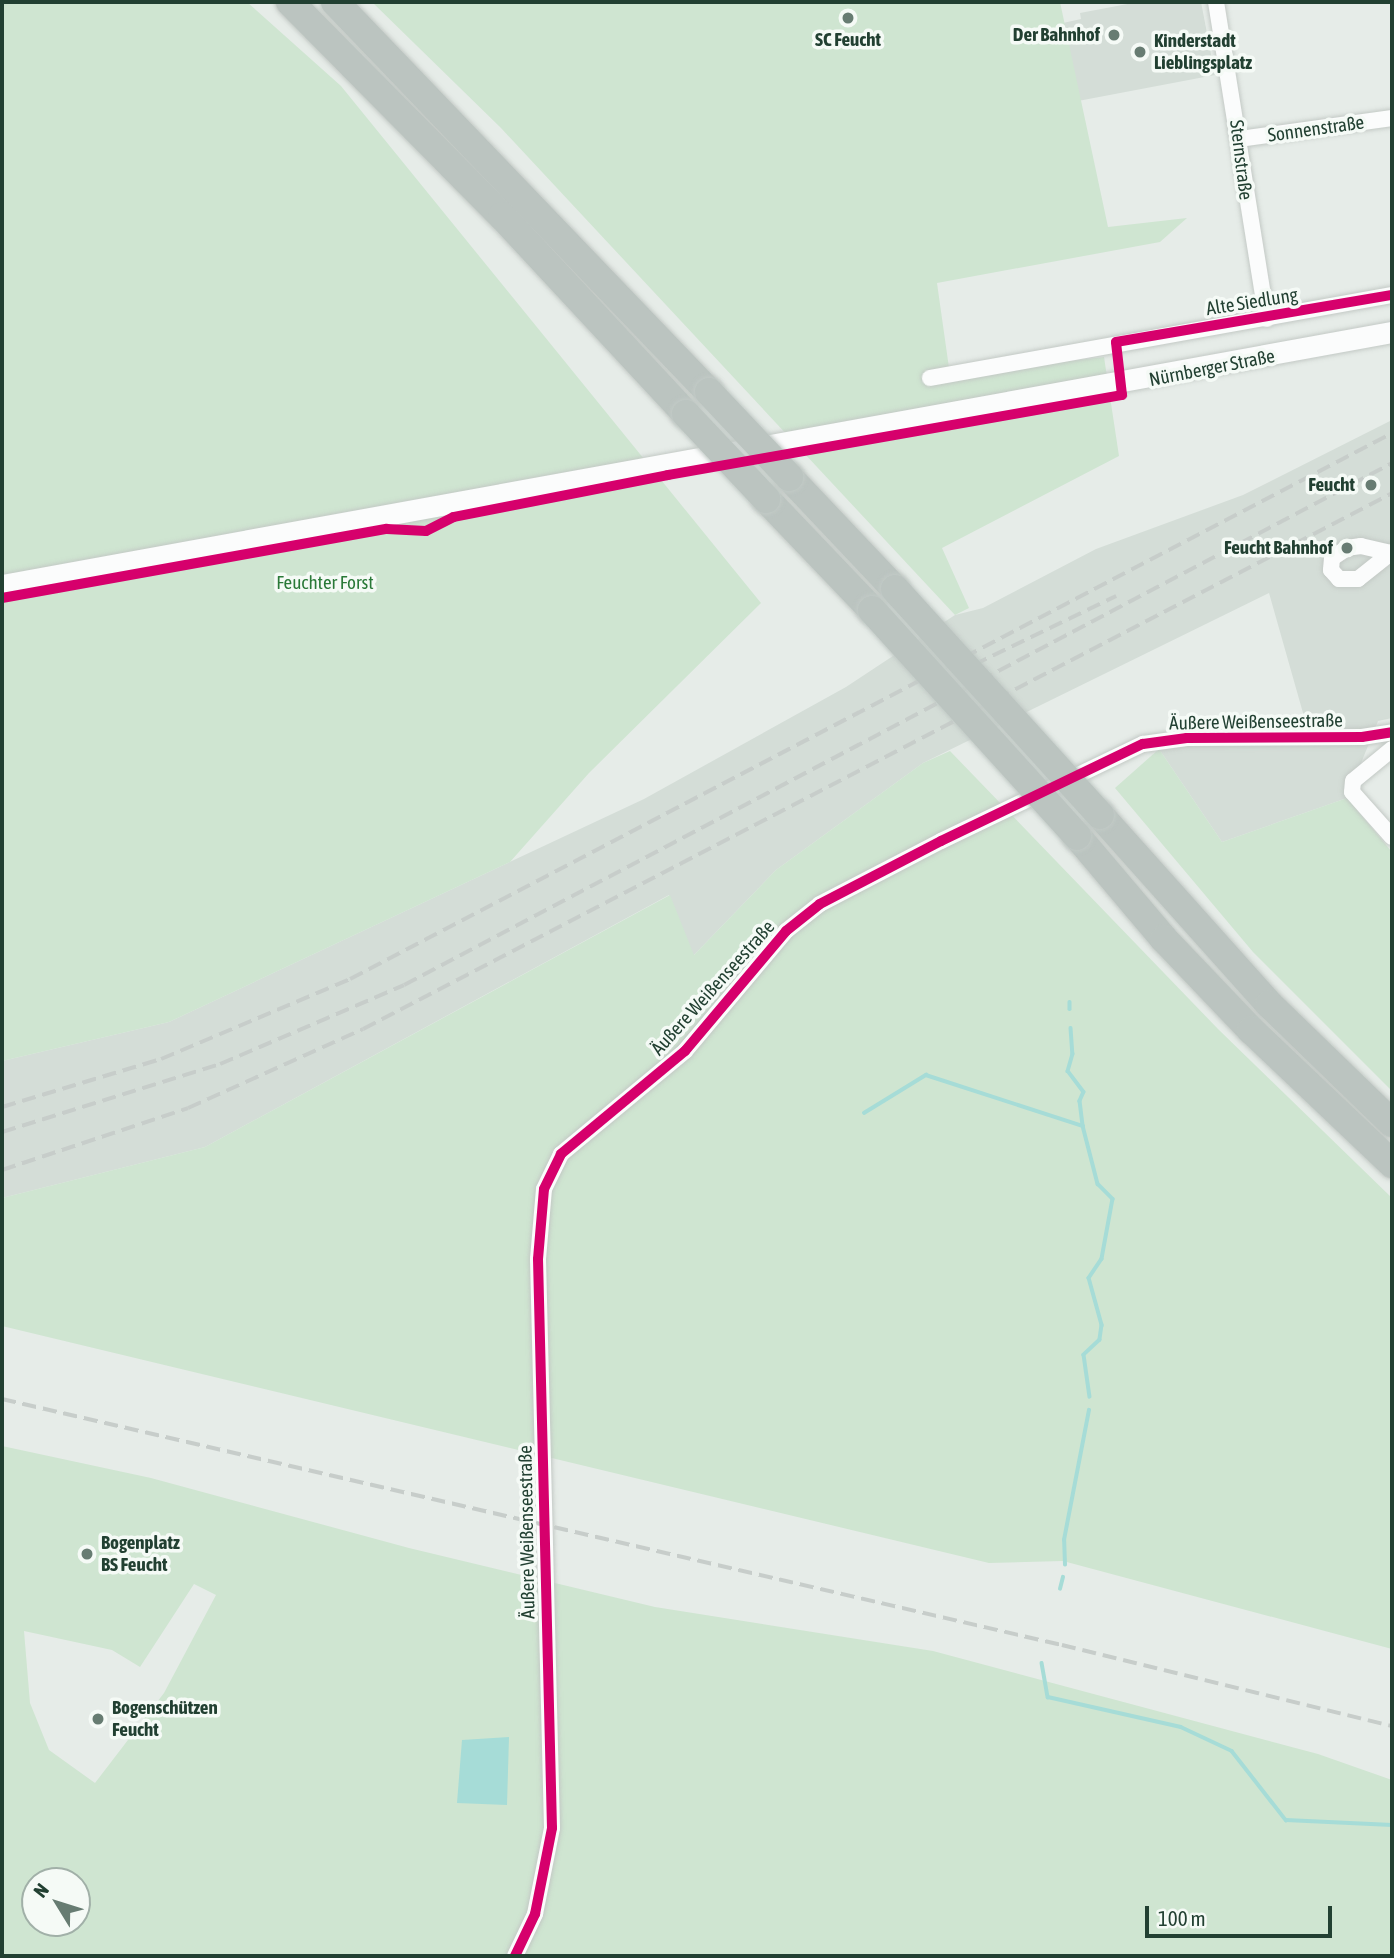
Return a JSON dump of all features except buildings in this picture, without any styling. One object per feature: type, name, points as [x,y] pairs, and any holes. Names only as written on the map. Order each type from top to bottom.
[{"type":"highway","points":[[290,2],[502,216],[872,610],[1077,836],[1164,939],[1251,1030],[1392,1164]]},
{"type":"highway","points":[[335,2],[895,589],[1269,1004],[1392,1123]]},
{"type":"main road","name":"Nürnberger Straße","points":[[2,585],[699,456],[1135,382],[1392,332]]},
{"type":"street","name":"Sternstraße","points":[[1216,2],[1267,318]]},
{"type":"street","name":"Sonnenstraße","points":[[1239,139],[1392,118]]},
{"type":"street","name":"Alte Siedlung","points":[[930,378],[1392,295]]},
{"type":"street","name":"Äußere Weißenseestraße","points":[[515,1956],[535,1914],[552,1828],[538,1259],[544,1189],[561,1154],[685,1051],[786,930],[820,904],[941,841],[1143,744],[1187,738],[1362,737],[1392,732]]},
{"type":"street","points":[[1392,748],[1353,780],[1352,792],[1392,837]]},
{"type":"shaded area","name":"Kinderstadt Lieblingsplatz","points":[[1138,2],[1201,2],[1215,75],[1078,101],[1063,23],[1081,19],[1080,13]]},
{"type":"shaded area","points":[[1392,420],[1392,718],[1378,721],[1347,798],[1222,842],[1159,749],[1195,729],[1305,720],[1269,593],[923,763],[776,870],[693,956],[669,895],[205,1147],[2,1198],[2,1061],[169,1022],[644,799],[846,687],[955,615],[983,608],[1096,549],[1243,495]]},
{"type":"green space","name":"Feuchter Forst","points":[[2,2],[247,2],[341,86],[761,603],[589,773],[510,862],[169,1022],[2,1061]]},
{"type":"green space","points":[[372,2],[1060,2],[1108,227],[1187,218],[1160,242],[937,283],[950,375],[1104,357],[1119,456],[942,548],[969,608],[955,615],[501,128]]},
{"type":"green space","points":[[1159,749],[1222,842],[1347,798],[1392,852],[1392,1091],[1253,952],[1115,788]]},
{"type":"green space","points":[[950,751],[1218,1029],[1392,1198],[1392,1649],[1063,1561],[989,1563],[2,1326],[2,1198],[205,1147],[670,895],[694,955],[776,870],[923,763]]},
{"type":"green space","points":[[2,1446],[151,1478],[409,1548],[655,1607],[933,1651],[1318,1754],[1392,1780],[1392,1956],[2,1956]],"holes":[[[194,1584],[216,1595],[164,1693],[95,1783],[49,1750],[30,1703],[24,1631],[112,1650],[140,1667]]]},
{"type":"water","points":[[509,1737],[507,1805],[457,1803],[462,1740]]},
{"type":"waterway","points":[[1070,1002],[1070,1009]]},
{"type":"waterway","points":[[1071,1028],[1073,1054],[1068,1071],[1084,1092],[1080,1101],[1083,1126],[1098,1184],[1113,1199],[1102,1259],[1089,1278],[1102,1325],[1100,1340],[1084,1355],[1090,1397]]},
{"type":"waterway","points":[[864,1113],[926,1075],[1083,1126]]},
{"type":"waterway","points":[[1065,1565],[1064,1540],[1089,1410]]},
{"type":"waterway","points":[[1060,1589],[1063,1577]]},
{"type":"waterway","points":[[1042,1663],[1048,1697],[1181,1727],[1232,1751],[1286,1820],[1392,1825]]},
{"type":"railway","points":[[2,1107],[161,1059],[350,979],[1392,433]]},
{"type":"railway","points":[[2,1132],[220,1064],[404,985],[1392,463]]},
{"type":"railway","points":[[2,1170],[188,1108],[363,1029],[1392,493]]},
{"type":"railway","points":[[936,683],[1116,596]]},
{"type":"railway","points":[[2,1399],[1062,1645],[1392,1726]]},
{"type":"cycle path","points":[[2,598],[387,529],[426,531],[454,517],[668,475],[1122,395],[1116,342],[1392,295]]},
{"type":"cycle path","points":[[515,1956],[535,1914],[552,1828],[538,1259],[544,1189],[561,1154],[685,1051],[786,931],[820,904],[941,841],[1143,744],[1187,738],[1362,737],[1392,732]]},
{"type":"place","name":"SC Feucht","points":[[848,18]]},
{"type":"place","name":"Der Bahnhof","points":[[1114,35]]},
{"type":"place","name":"Kinderstadt Lieblingsplatz","points":[[1140,52]]},
{"type":"place","name":"Feucht","points":[[1371,485]]},
{"type":"place","name":"Feucht Bahnhof","points":[[1347,548]]},
{"type":"place","name":"Bogenplatz BS Feucht","points":[[87,1554]]},
{"type":"place","name":"Bogenschützen Feucht","points":[[98,1719]]}]
